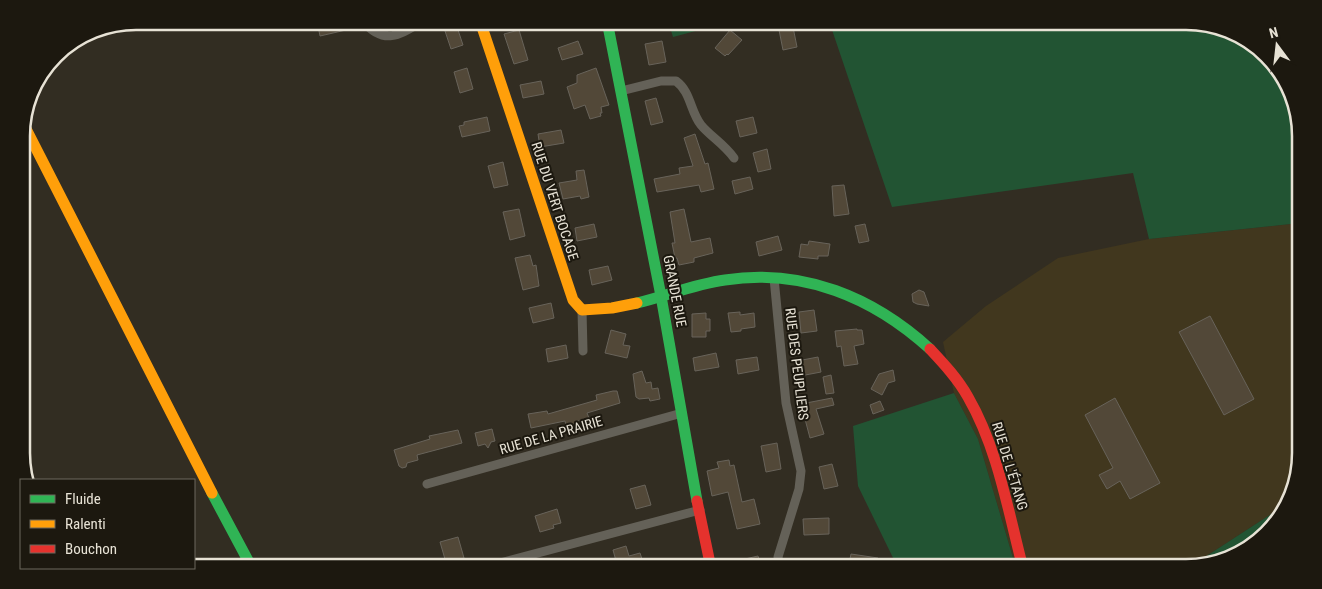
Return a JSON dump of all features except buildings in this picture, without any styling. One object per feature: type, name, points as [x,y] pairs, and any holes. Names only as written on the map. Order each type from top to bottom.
[{"type":"street","points":[[371,30],[386,36],[396,35],[409,30]]},
{"type":"street","name":"RUE DU VERT BOCAGE","points":[[483,30],[573,300],[582,310]]},
{"type":"street","name":"GRANDE RUE","points":[[609,30],[661,296],[691,471],[709,559]]},
{"type":"street","points":[[621,91],[661,81],[676,81],[684,89],[701,125],[726,147],[734,158]]},
{"type":"street","points":[[30,137],[247,559]]},
{"type":"street","name":"RUE DE L'ÉTANG","points":[[661,296],[726,279],[774,278],[797,280],[835,290],[873,306],[908,330],[940,359],[969,398],[982,423],[993,453],[1021,559]]},
{"type":"street","name":"RUE DES PEUPLIERS","points":[[774,278],[786,403],[802,471],[800,489],[778,559]]},
{"type":"street","points":[[583,351],[582,310],[601,310],[661,296]]},
{"type":"street","name":"RUE DE LA PRAIRIE","points":[[427,484],[682,413]]},
{"type":"street","points":[[515,559],[700,510]]},
{"type":"shaded area","points":[[1292,224],[1292,453],[1290,474],[1284,494],[1274,512],[1204,557],[1193,559],[1013,559],[978,439],[954,393],[943,342],[986,306],[1058,258],[1149,239]]},
{"type":"green space","points":[[671,30],[699,30],[673,37]]},
{"type":"green space","points":[[832,30],[1193,30],[1214,34],[1239,44],[1252,53],[1252,70],[1270,71],[1284,95],[1291,122],[1292,224],[1149,239],[1133,173],[892,207]]},
{"type":"green space","points":[[954,393],[978,439],[1013,559],[894,559],[858,486],[853,426]]},
{"type":"green space","points":[[1274,512],[1261,528],[1239,545],[1227,551],[1204,557]]},
{"type":"traffic: fast","points":[[609,30],[661,296],[697,501]]},
{"type":"traffic: fast","points":[[637,303],[692,287],[725,280],[754,277],[782,278],[835,290],[861,301],[885,315],[930,349]]},
{"type":"traffic: fast","points":[[212,493],[247,559]]},
{"type":"traffic: slow","points":[[483,30],[573,300],[582,310],[612,308],[637,303]]},
{"type":"traffic: slow","points":[[30,137],[212,493]]},
{"type":"traffic: jam","points":[[930,349],[960,384],[978,417],[995,459],[1021,559]]},
{"type":"traffic: jam","points":[[697,501],[709,559]]}]
